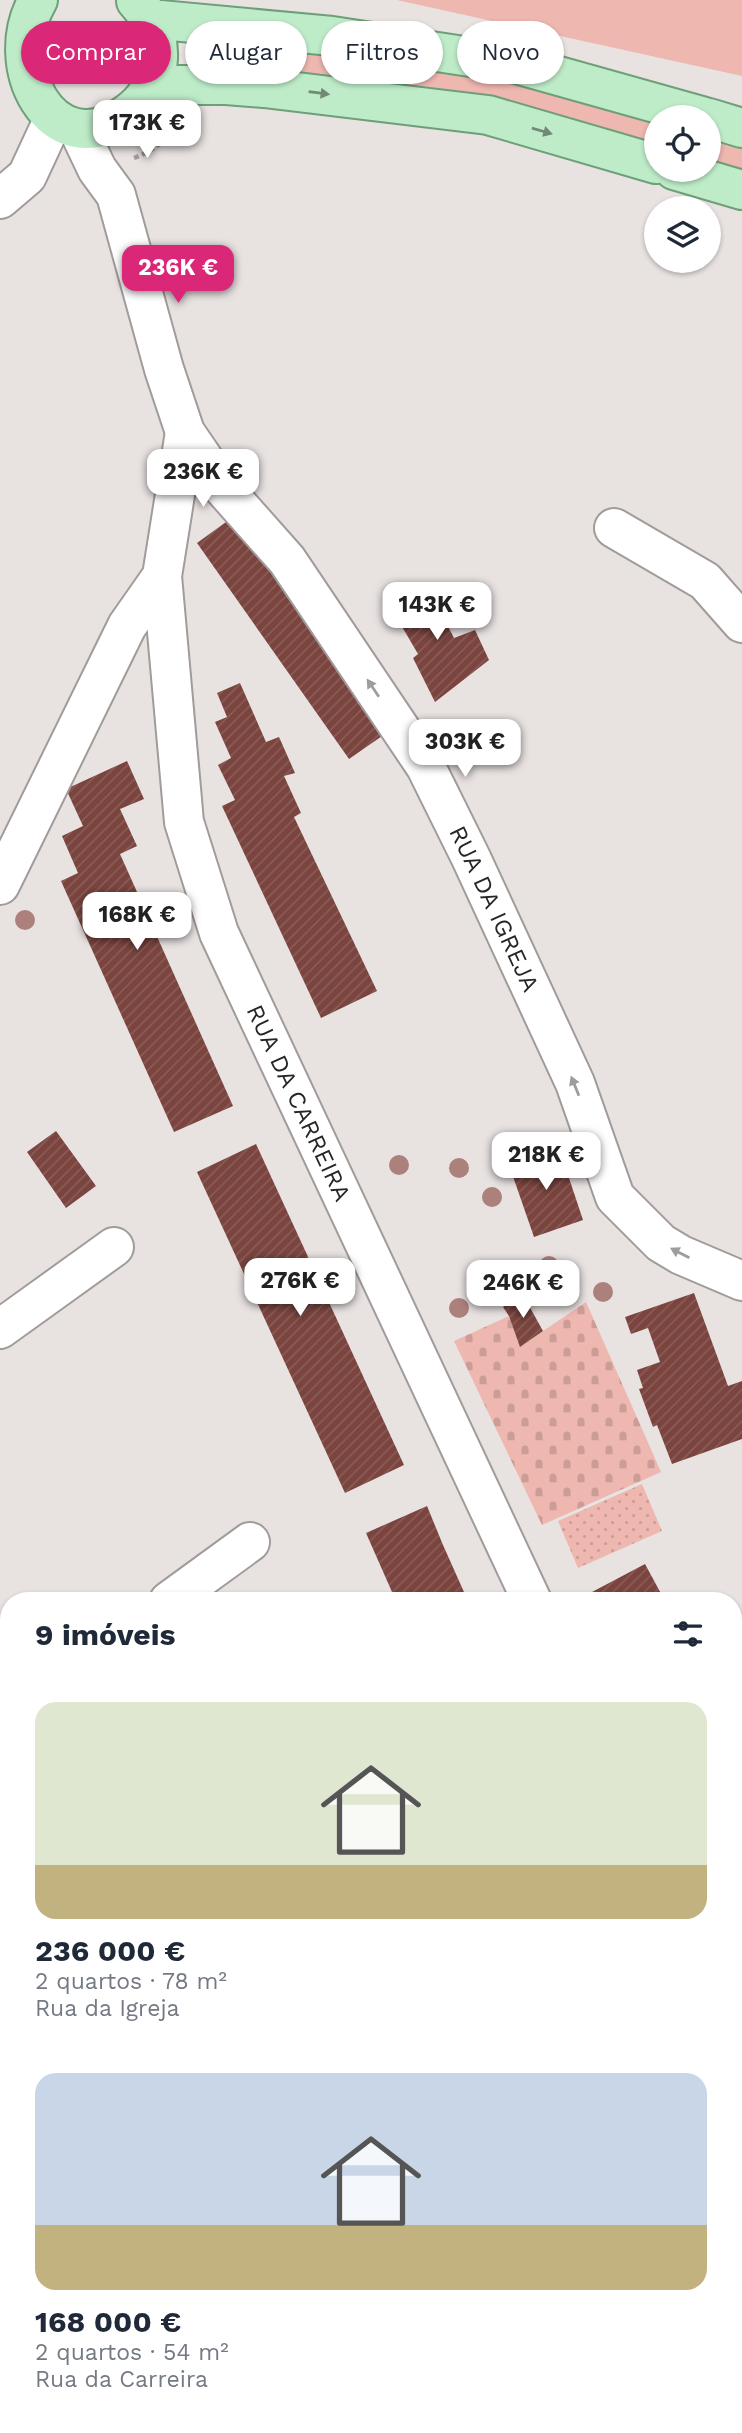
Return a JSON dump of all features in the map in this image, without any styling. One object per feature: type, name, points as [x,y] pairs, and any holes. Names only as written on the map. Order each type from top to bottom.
[{"type":"main road","points":[[18,20],[12,47],[13,67],[54,114],[139,106],[153,85],[159,63],[158,40],[142,10]]},
{"type":"main road","points":[[142,10],[516,64],[661,105]]},
{"type":"main road","points":[[153,85],[264,88],[488,115],[644,160]]},
{"type":"main road","points":[[721,122],[742,128]]},
{"type":"main road","points":[[715,182],[742,190]]},
{"type":"street","name":"RUA DA IGREJA","points":[[54,114],[116,195],[164,369],[185,432],[224,489],[287,560],[426,766],[575,1083],[615,1196],[661,1243],[681,1255],[742,1281]]},
{"type":"street","points":[[0,199],[27,176],[54,114]]},
{"type":"street","points":[[0,885],[127,626],[162,576],[185,432]]},
{"type":"street","points":[[614,528],[705,581],[742,623]]},
{"type":"street","name":"RUA DA CARREIRA","points":[[162,576],[184,822],[219,933],[528,1592]]},
{"type":"street","points":[[0,1329],[114,1247]]},
{"type":"street","points":[[181,1592],[250,1542]]},
{"type":"green space","points":[[397,0],[742,0],[742,76],[564,37],[564,21],[492,21]]},
{"type":"green space","points":[[307,48],[321,49],[321,77],[307,75]]},
{"type":"green space","points":[[443,66],[457,69],[457,84],[524,84],[564,93],[644,116],[644,148],[551,119],[384,84],[443,84]]},
{"type":"green space","points":[[721,139],[742,145],[742,178],[721,172]]},
{"type":"green space","points":[[586,1302],[661,1472],[542,1525],[454,1341],[509,1316],[521,1346]]},
{"type":"green space","points":[[642,1484],[662,1531],[578,1568],[558,1521]]},
{"type":"building","points":[[233,517],[385,734],[349,759],[197,543]]},
{"type":"building","points":[[425,582],[454,638],[475,630],[489,660],[435,702],[413,658],[418,654],[387,601]]},
{"type":"building","points":[[240,683],[266,742],[279,737],[295,773],[284,776],[301,813],[294,817],[377,991],[321,1018],[222,806],[235,800],[218,765],[231,758],[215,722],[227,717],[217,693]]},
{"type":"building","points":[[127,761],[144,799],[120,809],[137,846],[120,854],[233,1106],[174,1132],[61,881],[78,873],[62,836],[83,826],[66,789]]},
{"type":"building","points":[[56,1131],[96,1186],[66,1208],[27,1152]]},
{"type":"building","points":[[256,1144],[404,1465],[345,1493],[197,1172]]},
{"type":"building","points":[[559,1148],[583,1220],[534,1237],[509,1165]]},
{"type":"building","points":[[694,1293],[728,1386],[742,1381],[742,1439],[672,1464],[657,1425],[653,1427],[639,1389],[643,1388],[637,1370],[660,1362],[648,1328],[631,1334],[625,1317]]},
{"type":"building","points":[[523,1295],[543,1331],[520,1347],[503,1307]]},
{"type":"building","points":[[427,1506],[464,1592],[392,1592],[366,1533]]},
{"type":"building","points":[[645,1564],[660,1592],[592,1592]]}]
